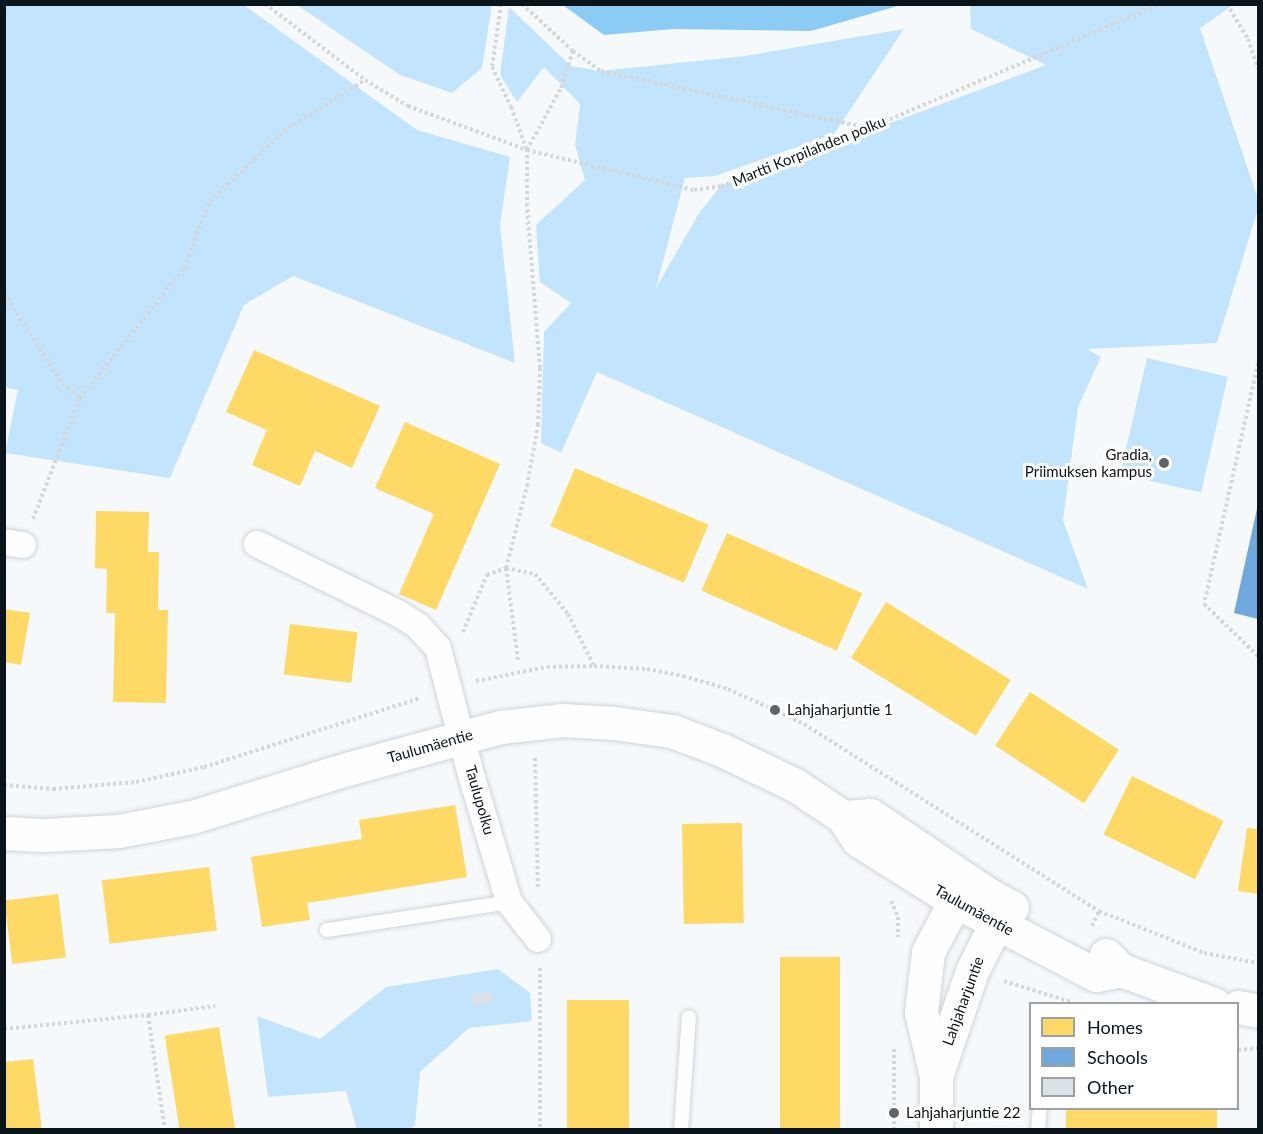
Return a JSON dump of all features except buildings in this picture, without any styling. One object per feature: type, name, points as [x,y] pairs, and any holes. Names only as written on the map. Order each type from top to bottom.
[{"type":"main road","name":"Taulumäentie","points":[[4,834],[44,835],[119,831],[192,817],[501,727],[562,720],[614,723],[672,731],[722,750],[795,785],[843,817],[858,840],[956,901]]},
{"type":"main road","name":"Taulumäentie","points":[[843,817],[870,815],[992,909],[1102,952],[1121,970],[1209,1002]]},
{"type":"main road","points":[[956,901],[992,909]]},
{"type":"main road","name":"Lahjaharjuntie","points":[[936,1130],[936,1076],[921,1012],[928,952],[956,901]]},
{"type":"main road","name":"Lahjaharjuntie","points":[[936,1076],[992,909]]},
{"type":"main road","points":[[1239,1008],[1258,1011]]},
{"type":"street","name":"Taulupolku","points":[[257,544],[399,614],[418,626],[438,648],[509,902],[538,939]]},
{"type":"lane","points":[[327,930],[509,902]]},
{"type":"lane","points":[[681,1130],[689,1017]]},
{"type":"lane","points":[[1038,1130],[1040,1110]]},
{"type":"path","name":"Martti Korpilahden polku","points":[[265,4],[366,80],[408,106],[527,150],[694,190],[721,186],[785,164],[1160,4]]},
{"type":"path","points":[[501,4],[492,67],[511,106],[527,150],[527,206],[540,368],[538,425],[527,486],[506,568],[518,660]]},
{"type":"path","points":[[522,4],[573,51],[601,70],[869,129]]},
{"type":"path","points":[[1227,4],[1248,39],[1258,68]]},
{"type":"path","points":[[527,150],[561,88],[573,51]]},
{"type":"path","points":[[14,543],[80,398],[184,267],[210,201],[284,131],[366,80]]},
{"type":"path","points":[[4,293],[62,383],[80,398]]},
{"type":"path","points":[[1258,363],[1204,604],[1258,656]]},
{"type":"path","points":[[459,640],[487,575],[506,568],[535,573],[568,614],[594,666]]},
{"type":"path","points":[[4,785],[53,789],[136,782],[204,767],[449,688],[547,667],[594,666],[656,671],[728,689],[804,724],[1099,911],[1204,953],[1258,963]]},
{"type":"path","points":[[535,758],[541,997],[540,1130]]},
{"type":"path","points":[[888,827],[913,793]]},
{"type":"path","points":[[890,898],[898,917],[899,944]]},
{"type":"path","points":[[4,1029],[215,1006]]},
{"type":"path","points":[[148,1015],[165,1130]]},
{"type":"path","points":[[894,1047],[894,1130]]},
{"type":"path","points":[[1239,1050],[1258,1048]]},
{"type":"shaded area","points":[[5,4],[244,5],[417,130],[510,157],[500,225],[515,363],[293,276],[244,305],[170,478],[5,453],[18,390],[4,387]]},
{"type":"shaded area","points":[[297,5],[492,5],[482,68],[452,93],[400,75]]},
{"type":"shaded area","points":[[970,5],[1233,5],[1200,28],[1258,199],[1258,209],[1217,343],[1087,349],[1101,357],[1078,407],[1063,520],[1088,589],[597,372],[561,453],[541,443],[544,332],[571,303],[540,282],[536,225],[585,180],[575,145],[580,104],[544,67],[517,102],[500,75],[509,7],[571,66],[601,71],[745,56],[904,29],[834,134],[715,176],[685,178],[656,288],[699,213],[721,186],[1046,65],[971,29]]},
{"type":"shaded area","points":[[1147,358],[1228,377],[1201,493],[1120,474]]},
{"type":"shaded area","points":[[498,969],[530,993],[532,1021],[469,1028],[420,1072],[415,1125],[410,1129],[357,1130],[346,1091],[268,1097],[257,1016],[320,1039],[386,987]]},
{"type":"water","points":[[563,5],[901,5],[811,31],[673,29],[604,35]]},
{"type":"place","name":"Gradia, Priimuksen kampus","points":[[1164,463]]},
{"type":"place","name":"Lahjaharjuntie 1","points":[[775,710]]},
{"type":"place","name":"Lahjaharjuntie 22","points":[[894,1113]]}]
